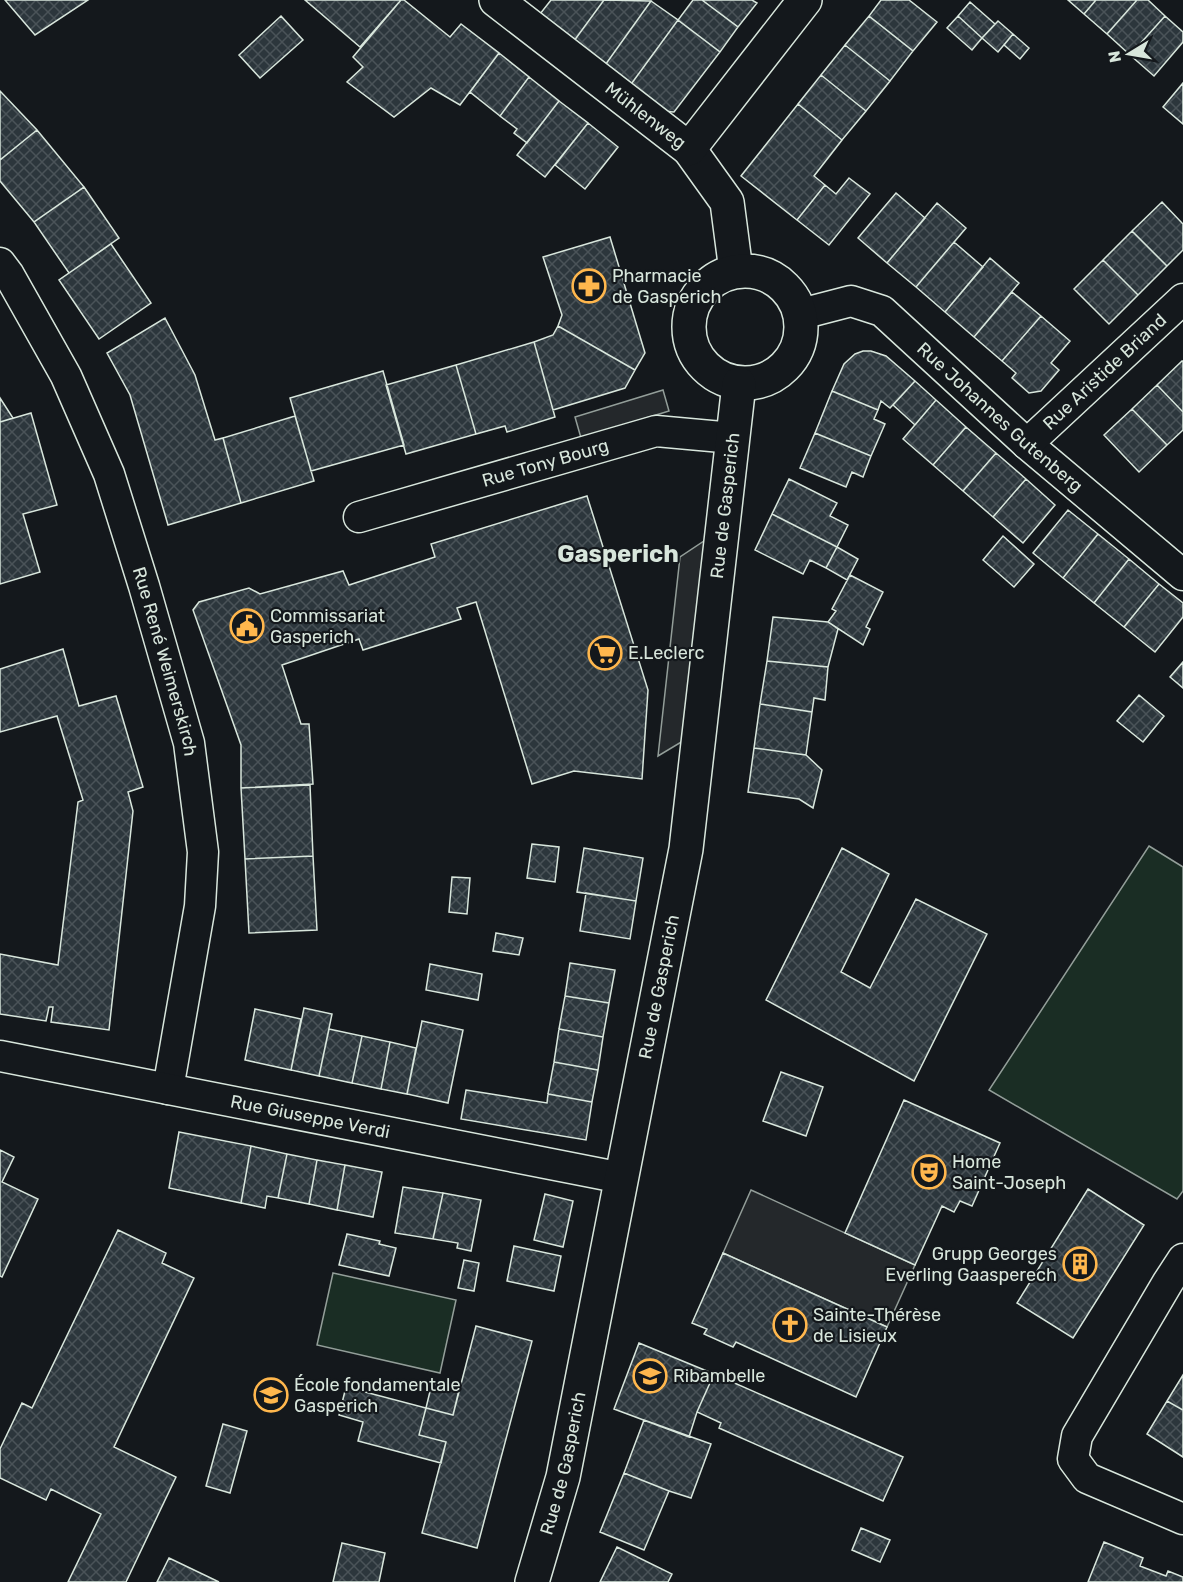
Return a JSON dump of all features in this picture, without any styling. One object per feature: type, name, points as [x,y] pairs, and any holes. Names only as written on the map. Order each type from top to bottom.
[{"type":"street","name":"Mühlenweg","points":[[496,0],[690,149],[728,202],[736,272]]},
{"type":"street","points":[[690,149],[805,0]]},
{"type":"street","name":"Rue René Weimerskirch","points":[[0,263],[66,376],[109,474],[189,743],[203,852],[200,906],[168,1089]]},
{"type":"street","points":[[753,271],[769,276],[783,286],[801,314],[801,337],[793,357],[779,372],[760,382],[739,384],[720,378],[703,366],[693,349],[688,329],[691,309],[701,291],[717,278],[736,272],[753,271]]},
{"type":"street","name":"Rue Aristide Briand","points":[[1028,444],[1183,299]]},
{"type":"street","name":"Rue Johannes Gutenberg","points":[[801,314],[851,302],[882,310],[1028,444],[1183,575]]},
{"type":"street","name":"Rue de Gasperich","points":[[532,1582],[563,1477],[686,849],[739,384]]},
{"type":"street","name":"Rue Tony Bourg","points":[[359,518],[656,431],[733,438]]},
{"type":"street","name":"Rue Giuseppe Verdi","points":[[0,1056],[622,1178]]},
{"type":"street","points":[[1183,1259],[1077,1436],[1073,1459],[1087,1478],[1183,1519]]},
{"type":"green space","points":[[1149,846],[1183,867],[1183,1191],[1177,1199],[989,1090]]},
{"type":"green space","points":[[333,1273],[456,1300],[440,1373],[317,1345]]},
{"type":"shaded area","points":[[663,390],[669,411],[581,438],[575,417]]},
{"type":"shaded area","points":[[707,539],[683,741],[658,756],[680,557]]},
{"type":"shaded area","points":[[751,1190],[915,1265],[887,1327],[723,1253]]},
{"type":"building","points":[[5,0],[88,0],[35,35]]},
{"type":"building","points":[[305,0],[401,0],[360,47]]},
{"type":"building","points":[[401,0],[404,0],[450,37],[461,24],[499,53],[460,105],[431,88],[394,117],[347,82],[363,67],[353,57]]},
{"type":"building","points":[[551,0],[604,0],[571,45],[536,19]]},
{"type":"building","points":[[604,0],[651,1],[603,68],[571,45]]},
{"type":"building","points":[[693,0],[702,0],[738,27],[720,52],[678,20]]},
{"type":"building","points":[[702,0],[752,0],[757,3],[738,27]]},
{"type":"building","points":[[881,0],[909,0],[937,22],[913,51],[869,16]]},
{"type":"building","points":[[1068,0],[1096,0],[1084,14]]},
{"type":"building","points":[[1096,0],[1137,0],[1107,34],[1084,14]]},
{"type":"building","points":[[1137,0],[1148,0],[1165,16],[1130,55],[1107,34]]},
{"type":"building","points":[[651,1],[678,20],[629,87],[603,68]]},
{"type":"building","points":[[970,2],[995,24],[982,38],[958,16]]},
{"type":"building","points":[[281,16],[303,40],[260,78],[239,55]]},
{"type":"building","points":[[869,16],[913,51],[890,81],[845,45]]},
{"type":"building","points":[[958,16],[982,38],[972,50],[947,28]]},
{"type":"building","points":[[1165,16],[1183,32],[1183,42],[1154,76],[1130,55]]},
{"type":"building","points":[[678,20],[720,52],[674,112],[658,111],[629,87]]},
{"type":"building","points":[[998,21],[1013,34],[998,52],[982,38]]},
{"type":"building","points":[[1013,34],[1029,48],[1020,59],[1004,45]]},
{"type":"building","points":[[845,45],[890,81],[866,111],[821,75]]},
{"type":"building","points":[[499,53],[529,77],[500,116],[470,92]]},
{"type":"building","points":[[821,75],[866,111],[842,140],[798,104]]},
{"type":"building","points":[[529,77],[559,101],[527,143],[514,133],[517,129],[500,116]]},
{"type":"building","points":[[1183,83],[1183,124],[1163,107]]},
{"type":"building","points":[[0,91],[37,130],[0,160]]},
{"type":"building","points":[[559,101],[588,123],[545,177],[517,155]]},
{"type":"building","points":[[798,104],[842,140],[814,176],[825,185],[797,220],[741,176]]},
{"type":"building","points":[[588,123],[618,147],[585,189],[555,165]]},
{"type":"building","points":[[37,130],[84,187],[34,222],[0,181],[0,160]]},
{"type":"building","points":[[849,178],[870,194],[829,245],[797,220],[825,185],[836,194]]},
{"type":"building","points":[[84,187],[119,238],[69,273],[34,222]]},
{"type":"building","points":[[896,193],[925,218],[887,263],[858,238]]},
{"type":"building","points":[[1162,202],[1183,224],[1183,250],[1167,266],[1132,231]]},
{"type":"building","points":[[937,203],[966,228],[916,287],[887,263]]},
{"type":"building","points":[[1132,231],[1167,266],[1138,295],[1103,260]]},
{"type":"building","name":"Pharmacie de Gasperich","points":[[610,237],[645,353],[635,370],[558,326],[562,315],[543,257]]},
{"type":"building","points":[[954,242],[983,267],[945,312],[916,287]]},
{"type":"building","points":[[111,244],[151,303],[99,339],[59,280]]},
{"type":"building","points":[[990,258],[1019,283],[974,337],[945,312]]},
{"type":"building","points":[[1103,260],[1138,295],[1109,324],[1074,289]]},
{"type":"building","points":[[1012,292],[1041,316],[1002,361],[974,337]]},
{"type":"building","points":[[1041,316],[1070,341],[1051,363],[1059,370],[1041,391],[1029,393],[1012,378],[1016,373],[1002,361]]},
{"type":"building","points":[[165,318],[195,375],[215,440],[223,438],[241,503],[168,525],[130,395],[107,353]]},
{"type":"building","points":[[558,326],[635,370],[625,388],[553,410],[534,342],[553,335]]},
{"type":"building","points":[[534,342],[555,417],[507,432],[505,426],[476,434],[456,365]]},
{"type":"building","points":[[863,351],[886,356],[915,381],[890,408],[881,401],[878,410],[832,391],[844,364],[855,354]]},
{"type":"building","points":[[1183,361],[1183,412],[1157,385]]},
{"type":"building","points":[[456,365],[476,434],[406,454],[386,385]]},
{"type":"building","points":[[383,371],[404,445],[311,471],[290,398]]},
{"type":"building","points":[[915,381],[936,400],[915,425],[893,405]]},
{"type":"building","points":[[1157,385],[1183,412],[1183,430],[1167,445],[1132,409]]},
{"type":"building","points":[[832,391],[878,410],[874,419],[885,424],[871,456],[815,433]]},
{"type":"building","points":[[0,398],[13,418],[0,422]]},
{"type":"building","points":[[936,400],[966,427],[933,465],[903,439]]},
{"type":"building","points":[[1132,409],[1167,445],[1139,472],[1104,435]]},
{"type":"building","points":[[31,413],[57,505],[23,514],[40,572],[0,584],[0,422]]},
{"type":"building","points":[[295,416],[314,481],[241,503],[223,438]]},
{"type":"building","points":[[966,427],[996,453],[963,491],[933,465]]},
{"type":"building","points":[[815,433],[871,456],[863,477],[852,472],[846,487],[800,468]]},
{"type":"building","points":[[996,453],[1026,479],[993,517],[963,491]]},
{"type":"building","points":[[789,479],[837,503],[830,516],[848,525],[837,547],[772,514]]},
{"type":"building","points":[[1026,479],[1055,505],[1023,543],[993,517]]},
{"type":"building","points":[[587,496],[648,690],[642,779],[574,771],[532,784],[476,602],[457,608],[461,619],[363,650],[359,639],[282,665],[301,724],[309,724],[313,784],[241,788],[241,745],[193,610],[199,602],[249,588],[260,594],[343,571],[349,585],[435,557],[431,544]]},
{"type":"building","points":[[1068,510],[1098,534],[1063,578],[1033,553]]},
{"type":"building","points":[[772,514],[837,547],[826,568],[810,560],[803,574],[755,550]]},
{"type":"building","points":[[1098,534],[1129,559],[1094,603],[1063,578]]},
{"type":"building","points":[[1003,536],[1034,564],[1014,587],[983,560]]},
{"type":"building","points":[[837,547],[858,559],[847,580],[826,568]]},
{"type":"building","points":[[1129,559],[1159,584],[1124,627],[1094,603]]},
{"type":"building","points":[[850,575],[883,592],[866,627],[870,629],[863,645],[828,622],[836,611],[832,609]]},
{"type":"building","points":[[1159,584],[1183,603],[1183,617],[1155,652],[1124,627]]},
{"type":"building","points":[[773,617],[828,622],[838,629],[828,667],[767,661]]},
{"type":"building","points":[[63,649],[79,706],[116,696],[143,787],[128,792],[133,811],[109,1030],[51,1022],[53,1007],[49,1007],[46,1021],[0,1014],[0,954],[58,965],[78,802],[83,800],[57,716],[0,732],[0,669]]},
{"type":"building","points":[[767,661],[828,667],[825,700],[814,698],[812,712],[760,704]]},
{"type":"building","points":[[1183,662],[1183,688],[1170,677]]},
{"type":"building","points":[[1139,695],[1164,716],[1143,742],[1117,721]]},
{"type":"building","points":[[760,704],[812,712],[806,755],[754,748]]},
{"type":"building","points":[[754,748],[806,755],[822,770],[813,808],[799,799],[748,792]]},
{"type":"building","points":[[310,785],[313,856],[245,859],[241,788]]},
{"type":"building","points":[[532,844],[559,847],[555,882],[527,878]]},
{"type":"building","points":[[584,848],[643,858],[636,901],[577,892]]},
{"type":"building","points":[[842,848],[889,874],[841,972],[870,988],[916,899],[987,934],[914,1081],[766,1000]]},
{"type":"building","points":[[313,856],[317,930],[249,933],[245,859]]},
{"type":"building","points":[[452,877],[470,878],[467,914],[449,912]]},
{"type":"building","points":[[586,893],[636,901],[630,939],[580,931]]},
{"type":"building","points":[[496,933],[523,938],[519,955],[493,951]]},
{"type":"building","points":[[570,963],[615,970],[609,1003],[565,996]]},
{"type":"building","points":[[430,964],[482,974],[478,1000],[426,990]]},
{"type":"building","points":[[565,996],[609,1003],[603,1037],[559,1029]]},
{"type":"building","points":[[304,1008],[332,1014],[319,1076],[291,1070]]},
{"type":"building","points":[[255,1009],[301,1019],[291,1070],[245,1060]]},
{"type":"building","points":[[422,1021],[463,1030],[448,1103],[407,1094]]},
{"type":"building","points":[[329,1029],[362,1036],[352,1083],[319,1076]]},
{"type":"building","points":[[559,1029],[603,1037],[598,1070],[554,1062]]},
{"type":"building","points":[[362,1036],[390,1042],[381,1089],[352,1083]]},
{"type":"building","points":[[390,1042],[416,1048],[407,1094],[381,1089]]},
{"type":"building","points":[[554,1062],[598,1070],[592,1102],[548,1094]]},
{"type":"building","points":[[781,1072],[823,1087],[806,1136],[763,1121]]},
{"type":"building","points":[[466,1090],[547,1103],[548,1094],[592,1102],[586,1140],[461,1119]]},
{"type":"building","name":"Home Saint-Joseph","points":[[904,1100],[1000,1143],[972,1206],[960,1201],[954,1212],[942,1206],[915,1265],[845,1233]]},
{"type":"building","points":[[179,1132],[251,1146],[241,1203],[169,1188]]},
{"type":"building","points":[[251,1146],[287,1154],[278,1198],[267,1196],[265,1208],[241,1203]]},
{"type":"building","points":[[0,1150],[14,1157],[2,1182],[38,1199],[2,1277],[0,1276]]},
{"type":"building","points":[[287,1154],[317,1160],[309,1204],[278,1198]]},
{"type":"building","points":[[317,1160],[345,1165],[337,1210],[309,1204]]},
{"type":"building","points":[[345,1165],[382,1172],[373,1217],[337,1210]]},
{"type":"building","points":[[403,1187],[443,1193],[433,1239],[395,1233]]},
{"type":"building","name":"Grupp Georges Everling Gaasperech","points":[[1088,1189],[1144,1225],[1073,1338],[1017,1303]]},
{"type":"building","points":[[443,1193],[481,1200],[471,1251],[457,1248],[458,1243],[433,1239]]},
{"type":"building","points":[[545,1194],[573,1201],[563,1247],[534,1240]]},
{"type":"building","points":[[118,1230],[166,1253],[162,1263],[194,1278],[114,1447],[176,1477],[126,1582],[68,1582],[101,1514],[51,1489],[46,1500],[0,1478],[0,1449],[22,1403],[32,1408]]},
{"type":"building","points":[[347,1234],[380,1241],[379,1244],[396,1248],[389,1276],[339,1265]]},
{"type":"building","points":[[514,1246],[561,1256],[554,1291],[507,1281]]},
{"type":"building","name":"Sainte-Thérèse de Lisieux","points":[[723,1253],[887,1327],[856,1397],[736,1342],[733,1347],[704,1334],[707,1329],[692,1323]]},
{"type":"building","points":[[464,1260],[479,1263],[474,1291],[458,1288]]},
{"type":"building","points":[[476,1326],[532,1341],[477,1548],[422,1533],[446,1442],[419,1435],[426,1408],[453,1415]]},
{"type":"building","points":[[639,1343],[714,1374],[689,1437],[614,1409]]},
{"type":"building","points":[[714,1374],[903,1457],[883,1501],[719,1428],[721,1423],[697,1412]]},
{"type":"building","points":[[1183,1375],[1183,1410],[1167,1401]]},
{"type":"building","points":[[432,1383],[459,1390],[453,1415],[426,1408]]},
{"type":"building","points":[[346,1387],[426,1408],[419,1435],[446,1442],[441,1463],[358,1441],[363,1422],[339,1415]]},
{"type":"building","points":[[1167,1401],[1183,1410],[1183,1457],[1147,1434]]},
{"type":"building","points":[[644,1420],[711,1444],[691,1498],[624,1473]]},
{"type":"building","points":[[223,1424],[247,1431],[230,1493],[206,1486]]},
{"type":"building","points":[[624,1473],[669,1491],[644,1550],[600,1532]]},
{"type":"building","points":[[861,1528],[890,1540],[880,1562],[852,1550]]},
{"type":"building","points":[[1104,1542],[1143,1558],[1140,1566],[1166,1576],[1168,1571],[1183,1577],[1183,1582],[1088,1582]]},
{"type":"building","points":[[342,1543],[385,1553],[379,1582],[333,1582]]},
{"type":"building","points":[[617,1547],[672,1574],[668,1582],[600,1582]]},
{"type":"building","points":[[169,1558],[219,1582],[157,1582]]},
{"type":"place","name":"Pharmacie de Gasperich","points":[[589,286]]},
{"type":"place","name":"Commissariat Gasperich","points":[[247,626]]},
{"type":"place","name":"E.Leclerc","points":[[605,653]]},
{"type":"place","name":"Home Saint-Joseph","points":[[929,1172]]},
{"type":"place","name":"Grupp Georges Everling Gaasperech","points":[[1080,1264]]},
{"type":"place","name":"Sainte-Thérèse de Lisieux","points":[[790,1325]]},
{"type":"place","name":"Ribambelle","points":[[650,1376]]},
{"type":"place","name":"École fondamentale Gasperich","points":[[271,1395]]},
{"type":"district","name":"Gasperich","points":[[618,554]]}]
